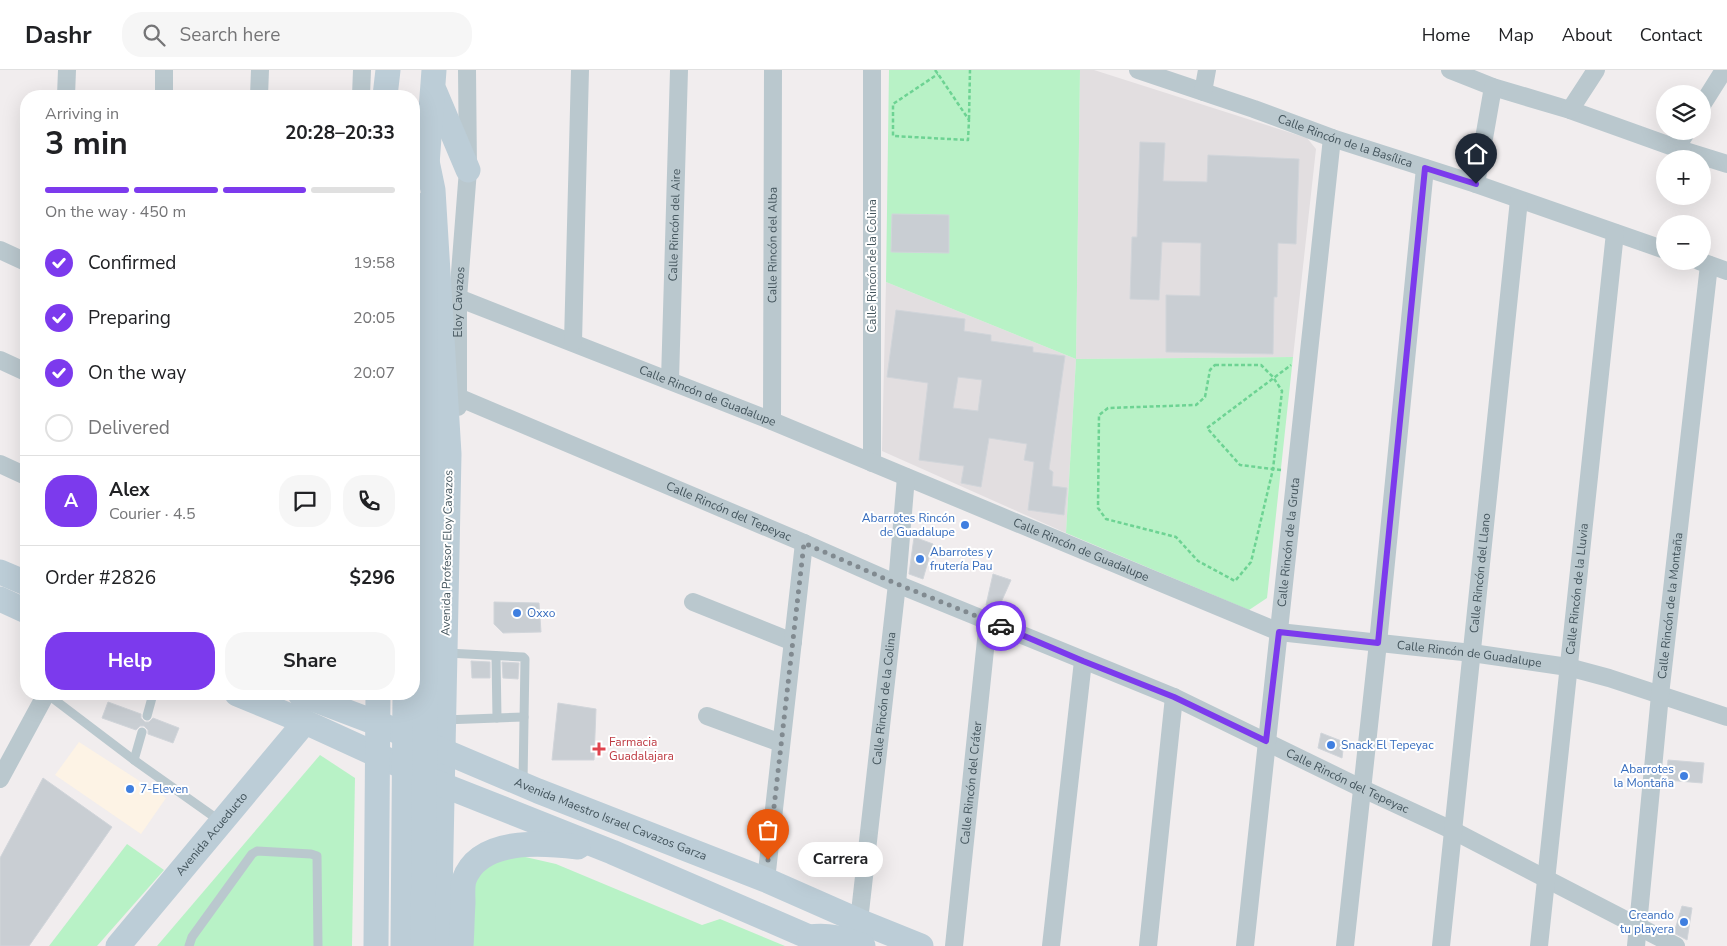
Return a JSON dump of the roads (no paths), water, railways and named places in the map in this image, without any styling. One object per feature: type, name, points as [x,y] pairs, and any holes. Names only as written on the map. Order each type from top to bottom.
[{"type":"main road","points":[[386,90],[388,70]]},
{"type":"main road","points":[[397,70],[397,90]]},
{"type":"main road","points":[[433,79],[468,170]]},
{"type":"main road","name":"Avenida Profesor Eloy Cavazos","points":[[423,946],[428,498],[424,362],[424,205],[433,79]]},
{"type":"main road","name":"Avenida Profesor Eloy Cavazos","points":[[427,161],[434,190],[449,454],[440,946]]},
{"type":"main road","points":[[420,570],[434,566],[448,538]]},
{"type":"main road","points":[[0,572],[20,580]]},
{"type":"main road","points":[[420,582],[434,591],[446,606]]},
{"type":"main road","points":[[0,600],[20,608]]},
{"type":"main road","points":[[252,700],[305,722],[443,785],[612,852],[817,942],[821,935],[837,937],[863,946]]},
{"type":"main road","name":"Avenida Maestro Israel Cavazos Garza","points":[[315,700],[523,785],[766,880],[921,946]]},
{"type":"main road","points":[[376,946],[378,885],[378,700]]},
{"type":"main road","points":[[403,946],[406,700]]},
{"type":"main road","name":"Avenida Acueducto","points":[[118,946],[305,722]]},
{"type":"main road","points":[[461,946],[463,882],[469,868],[482,857],[497,850],[517,845],[557,845],[612,852]]},
{"type":"main road","points":[[378,885],[384,897],[396,906],[410,909],[423,906],[435,897],[441,884]]},
{"type":"main road","points":[[383,946],[388,942],[403,937],[419,940],[427,946]]},
{"type":"street","points":[[66,90],[67,70]]},
{"type":"street","points":[[164,70],[164,90]]},
{"type":"street","points":[[259,90],[260,70]]},
{"type":"street","points":[[361,90],[362,70]]},
{"type":"street","name":"Eloy Cavazos","points":[[448,538],[456,494],[458,298],[468,170],[467,70]]},
{"type":"street","points":[[572,342],[580,70]]},
{"type":"street","name":"Calle Rincón del Aire","points":[[670,380],[679,70]]},
{"type":"street","name":"Calle Rincón del Alba","points":[[772,421],[773,70]]},
{"type":"street","name":"Calle Rincón de la Colina","points":[[872,70],[872,462]]},
{"type":"street","name":"Calle Rincón de la Basílica","points":[[1138,70],[1254,109],[1332,138],[1476,184],[1656,247]]},
{"type":"street","points":[[1204,92],[1207,70]]},
{"type":"street","points":[[1450,70],[1468,73],[1493,87],[1570,110],[1727,164]]},
{"type":"street","points":[[1570,110],[1596,70]]},
{"type":"street","points":[[1711,91],[1724,70]]},
{"type":"street","points":[[1476,184],[1493,87]]},
{"type":"street","name":"Calle Rincón de la Gruta","points":[[1245,946],[1332,138]]},
{"type":"street","points":[[1676,148],[1681,140]]},
{"type":"street","points":[[1345,946],[1378,643],[1425,168]]},
{"type":"street","name":"Calle Rincón del Llano","points":[[1441,946],[1519,200]]},
{"type":"street","name":"Calle Rincón de la Lluvia","points":[[1539,946],[1615,233]]},
{"type":"street","points":[[0,250],[20,259]]},
{"type":"street","points":[[1711,265],[1727,271]]},
{"type":"street","name":"Calle Rincón de la Montaña","points":[[1636,946],[1703,270]]},
{"type":"street","name":"Calle Rincón de Guadalupe","points":[[458,298],[772,421],[1279,632],[1472,653],[1568,667],[1727,717]]},
{"type":"street","points":[[0,360],[20,369]]},
{"type":"street","name":"Calle Rincón del Tepeyac","points":[[458,397],[897,584],[1174,697],[1454,831],[1676,946]]},
{"type":"street","points":[[0,464],[20,473]]},
{"type":"street","name":"Calle Rincón de la Colina","points":[[859,921],[897,584],[906,477]]},
{"type":"street","points":[[766,880],[804,543]]},
{"type":"street","points":[[693,602],[793,642]]},
{"type":"street","name":"Calle Rincón del Cráter","points":[[954,946],[988,621]]},
{"type":"street","points":[[1051,946],[1083,661]]},
{"type":"street","points":[[1148,946],[1174,697]]},
{"type":"street","points":[[0,780],[44,700]]},
{"type":"street","points":[[707,716],[781,743]]},
{"type":"lane","points":[[446,653],[523,657],[525,659],[523,785]]},
{"type":"lane","points":[[496,656],[497,718]]},
{"type":"lane","points":[[55,700],[222,823]]},
{"type":"lane","points":[[147,716],[151,700]]},
{"type":"lane","points":[[444,720],[524,717]]},
{"type":"lane","points":[[134,760],[142,732]]},
{"type":"lane","points":[[189,946],[192,936],[219,898],[252,854],[257,852],[311,854],[317,856],[318,946]]},
{"type":"place","name":"Abarrotes Rincón de Guadalupe","points":[[965,525]]},
{"type":"place","name":"Abarrotes y frutería Pau","points":[[920,559]]},
{"type":"place","name":"Oxxo","points":[[517,613]]},
{"type":"place","name":"Snack El Tepeyac","points":[[1331,745]]},
{"type":"place","name":"Farmacia Guadalajara","points":[[599,749]]},
{"type":"place","name":"Abarrotes la Montaña","points":[[1684,776]]},
{"type":"place","name":"7-Eleven","points":[[130,789]]},
{"type":"place","name":"Carrera","points":[[768,860]]},
{"type":"place","name":"Creando tu playera","points":[[1684,922]]}]
